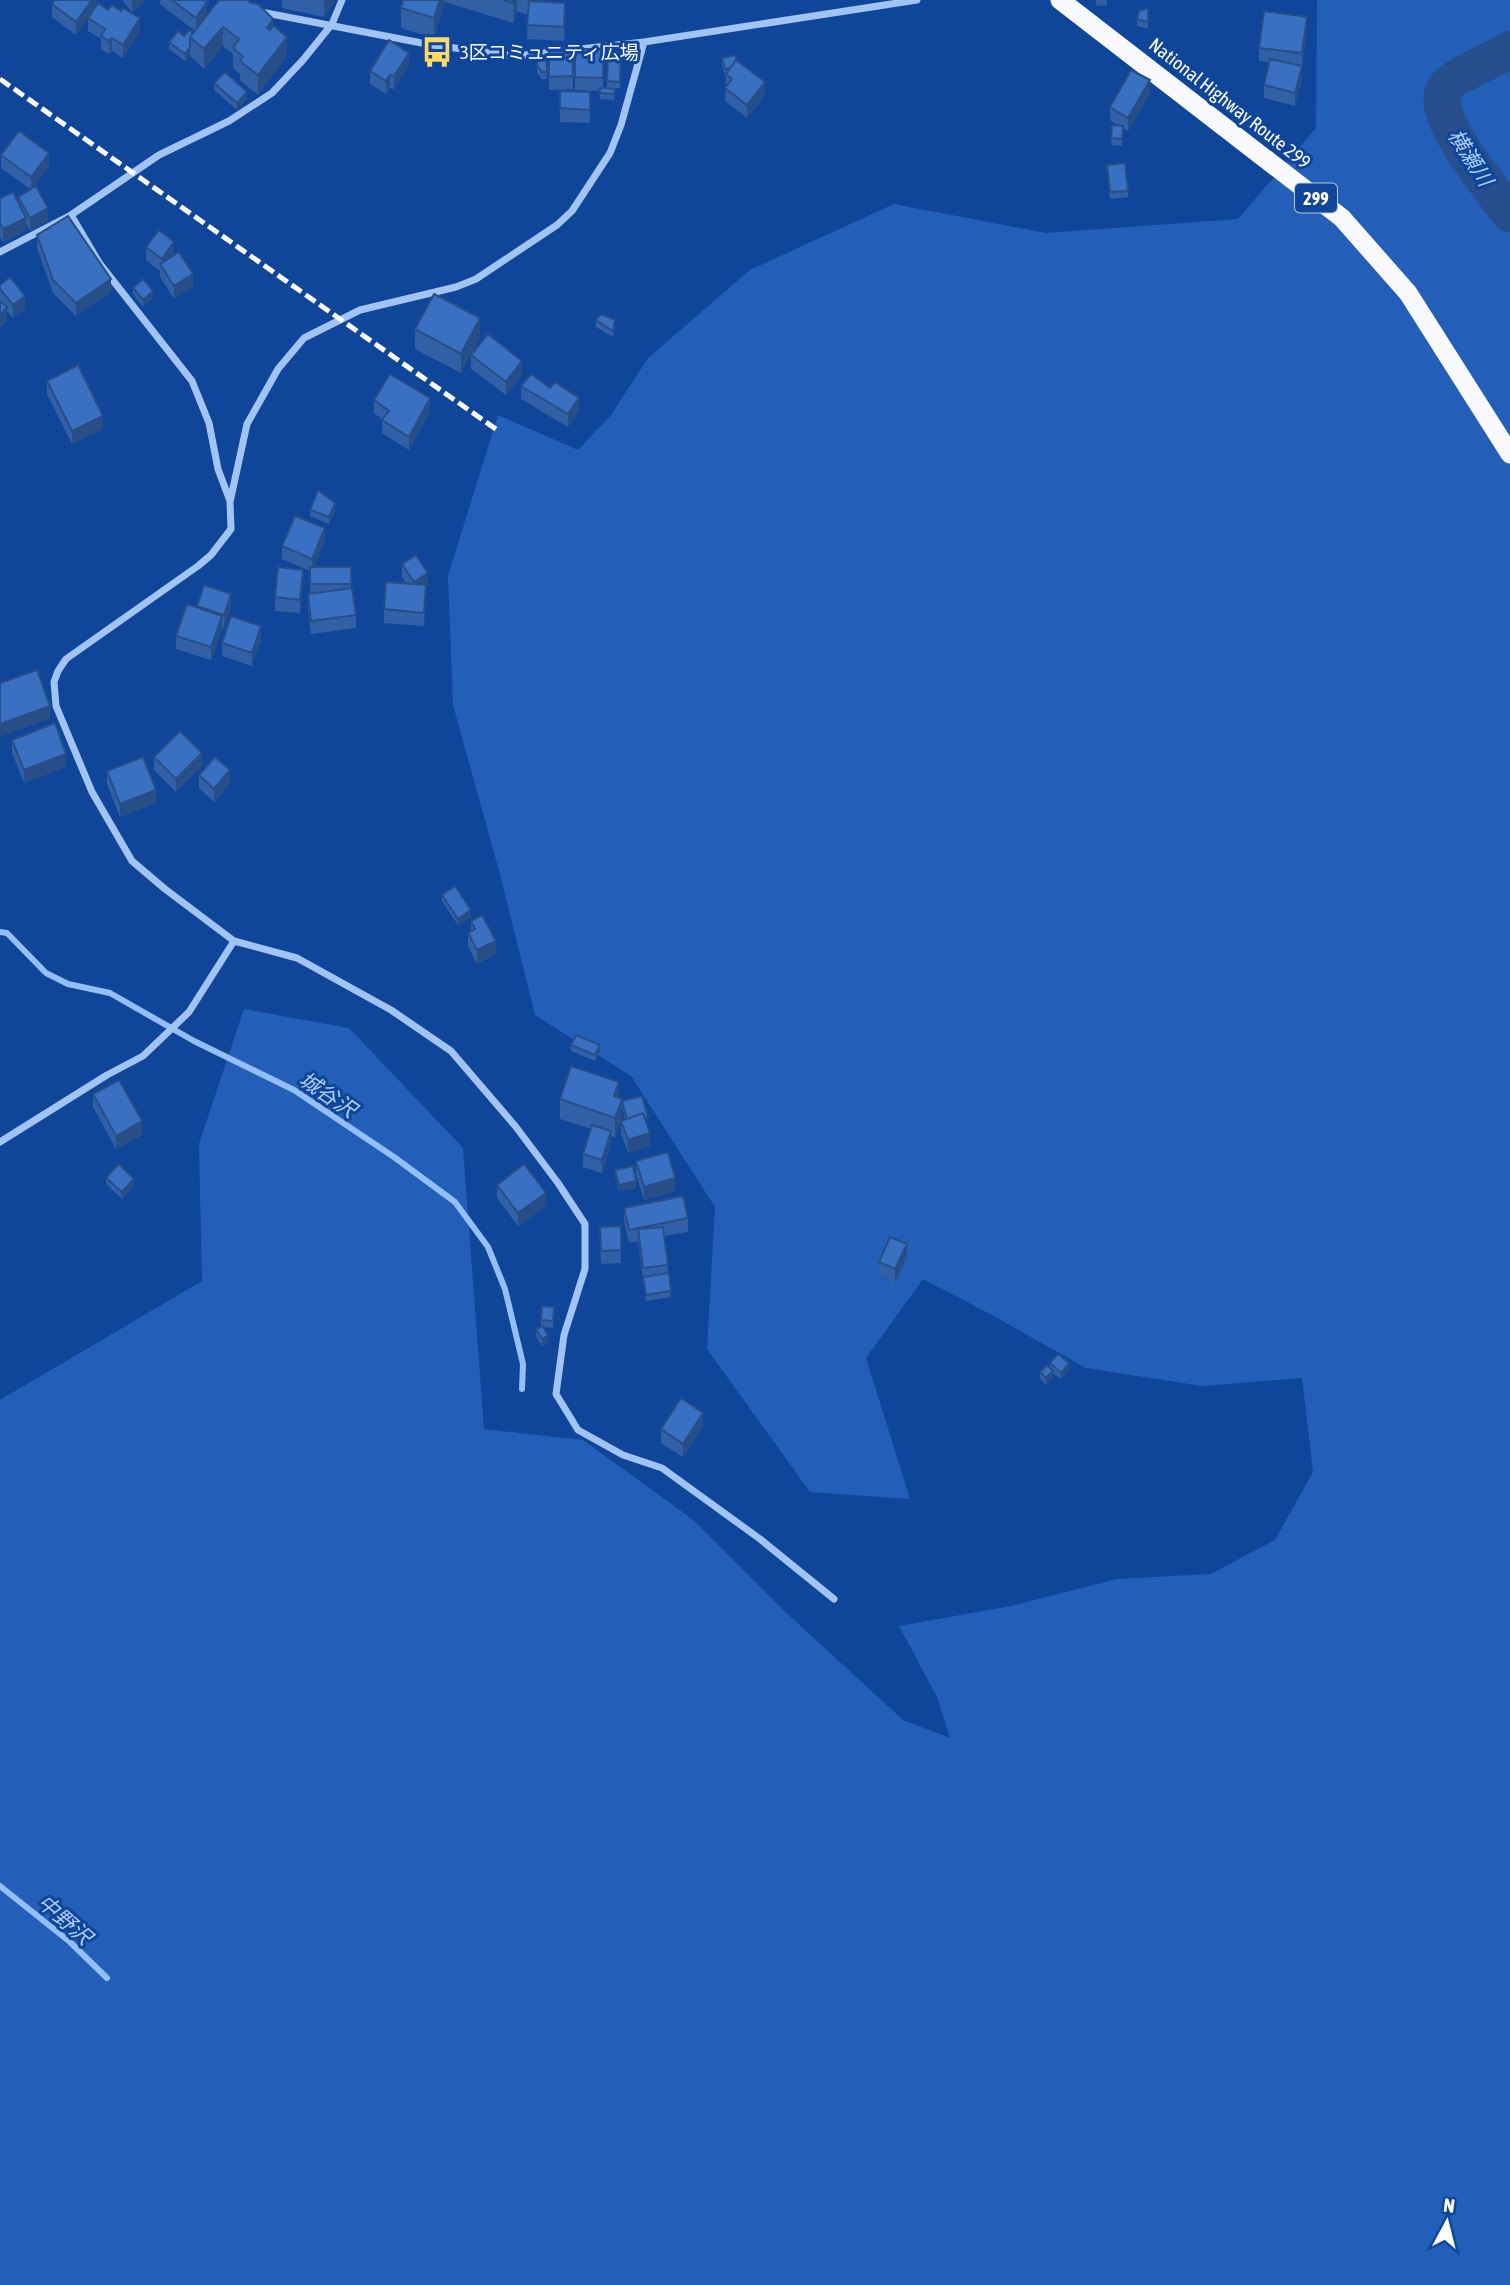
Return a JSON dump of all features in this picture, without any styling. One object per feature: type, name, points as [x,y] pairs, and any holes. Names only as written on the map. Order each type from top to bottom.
[{"type":"highway","name":"National Highway Route 299","points":[[1060,0],[1342,218],[1408,293],[1510,454]]},
{"type":"street","points":[[0,252],[71,215],[159,155],[229,121],[272,93],[303,60],[331,24],[342,0]]},
{"type":"street","points":[[248,6],[260,12],[432,45],[516,56],[644,42],[917,0]]},
{"type":"street","points":[[644,42],[621,125],[610,153],[572,211],[557,225],[476,279],[456,287],[360,310],[304,338],[278,369],[247,424],[230,502],[231,528],[211,555],[66,659],[54,682],[56,706],[92,792],[132,861],[234,941],[297,958],[391,1010],[451,1051],[516,1127],[558,1183],[585,1223],[585,1269],[564,1335],[556,1394],[578,1430],[623,1455],[662,1468],[760,1539],[835,1599]]},
{"type":"street","points":[[71,215],[100,264],[192,381],[209,423],[218,469],[230,502]]},
{"type":"street","points":[[0,1142],[107,1075],[143,1056],[189,1012],[234,941]]},
{"type":"shaded area","points":[[1317,0],[1510,0],[1510,2285],[0,2285],[0,1400],[202,1281],[199,1144],[244,1009],[349,1028],[463,1148],[484,1429],[583,1440],[692,1519],[782,1609],[903,1720],[950,1738],[937,1697],[899,1626],[1011,1606],[1117,1579],[1211,1574],[1275,1540],[1313,1472],[1302,1378],[1202,1386],[1086,1368],[923,1279],[866,1358],[910,1499],[810,1492],[707,1349],[715,1207],[631,1076],[535,1015],[501,878],[453,705],[448,576],[498,415],[578,450],[611,415],[648,358],[750,270],[894,204],[1046,233],[1238,219],[1316,128]]},
{"type":"building","points":[[55,0],[92,0],[76,22],[52,4]]},
{"type":"building","points":[[172,0],[205,0],[207,2],[196,18]]},
{"type":"building","points":[[219,0],[247,0],[258,4],[273,19],[267,28],[270,30],[273,25],[287,37],[258,75],[240,61],[243,57],[233,48],[239,39],[223,27],[204,49],[190,37]]},
{"type":"building","points":[[403,0],[440,0],[434,18],[401,8]]},
{"type":"building","points":[[529,1],[565,3],[564,27],[527,25]]},
{"type":"building","points":[[98,3],[108,10],[112,5],[121,11],[123,8],[140,18],[123,45],[112,38],[109,41],[101,36],[105,29],[88,18]]},
{"type":"building","points":[[1148,8],[1148,22],[1137,19],[1139,11]]},
{"type":"building","points":[[1264,11],[1307,17],[1302,53],[1259,48]]},
{"type":"building","points":[[189,30],[193,33],[190,47],[185,54],[169,42],[178,31],[184,36]]},
{"type":"building","points":[[389,40],[409,53],[394,76],[390,75],[386,81],[370,71]]},
{"type":"building","points":[[575,49],[603,49],[603,78],[575,77]]},
{"type":"building","points":[[549,51],[572,51],[573,76],[549,77]]},
{"type":"building","points":[[608,53],[621,53],[620,82],[607,81]]},
{"type":"building","points":[[736,55],[730,68],[725,69],[722,58]]},
{"type":"building","points":[[537,57],[546,57],[547,72],[542,72],[537,66]]},
{"type":"building","points":[[1270,59],[1302,66],[1295,93],[1264,85]]},
{"type":"building","points":[[736,60],[765,82],[747,105],[725,88],[732,79],[726,74]]},
{"type":"building","points":[[1131,70],[1150,80],[1128,118],[1110,107]]},
{"type":"building","points":[[225,72],[247,92],[237,103],[214,83]]},
{"type":"building","points":[[600,88],[615,89],[614,94],[600,93]]},
{"type":"building","points":[[560,91],[590,92],[590,110],[560,108]]},
{"type":"building","points":[[1112,125],[1123,126],[1122,139],[1111,138]]},
{"type":"building","points":[[19,131],[49,153],[31,177],[1,155]]},
{"type":"building","points":[[1125,163],[1128,191],[1110,192],[1107,165]]},
{"type":"building","points":[[36,186],[48,208],[30,218],[18,197]]},
{"type":"building","points":[[13,192],[26,218],[3,229],[0,223],[0,198]]},
{"type":"building","points":[[68,216],[111,279],[76,303],[53,280],[37,235]]},
{"type":"building","points":[[159,230],[174,242],[162,259],[146,247]]},
{"type":"building","points":[[179,252],[193,274],[174,286],[160,264]]},
{"type":"building","points":[[10,277],[25,296],[13,305],[0,289],[0,285]]},
{"type":"building","points":[[143,279],[153,291],[143,300],[133,288]]},
{"type":"building","points":[[434,294],[480,318],[461,354],[415,329]]},
{"type":"building","points":[[0,301],[7,307],[0,316]]},
{"type":"building","points":[[601,314],[615,320],[613,331],[596,320]]},
{"type":"building","points":[[488,334],[522,361],[506,382],[471,355]]},
{"type":"building","points":[[78,365],[103,416],[72,431],[47,381]]},
{"type":"building","points":[[390,374],[430,398],[409,437],[382,420],[389,411],[374,400]]},
{"type":"building","points":[[531,374],[550,388],[555,382],[579,398],[568,414],[521,386]]},
{"type":"building","points":[[318,490],[335,503],[329,517],[310,510]]},
{"type":"building","points":[[295,516],[325,528],[312,559],[282,546]]},
{"type":"building","points":[[416,555],[428,573],[414,582],[402,564]]},
{"type":"building","points":[[278,567],[303,570],[300,600],[275,597]]},
{"type":"building","points":[[310,567],[351,567],[351,584],[310,584]]},
{"type":"building","points":[[386,582],[426,585],[424,613],[384,609]]},
{"type":"building","points":[[204,585],[231,594],[224,615],[197,606]]},
{"type":"building","points":[[352,588],[356,615],[311,621],[308,594]]},
{"type":"building","points":[[187,604],[222,616],[211,647],[176,636]]},
{"type":"building","points":[[231,616],[261,626],[252,653],[222,643]]},
{"type":"building","points":[[37,670],[50,706],[0,724],[0,683]]},
{"type":"building","points":[[55,723],[66,754],[24,770],[12,740]]},
{"type":"building","points":[[180,731],[202,753],[176,779],[154,757]]},
{"type":"building","points":[[143,757],[156,790],[120,804],[107,771]]},
{"type":"building","points":[[215,757],[230,770],[214,789],[199,775]]},
{"type":"building","points":[[455,886],[471,910],[458,919],[442,895]]},
{"type":"building","points":[[482,915],[496,941],[477,950],[468,933],[475,929],[471,921]]},
{"type":"building","points":[[576,1035],[600,1045],[595,1055],[571,1045]]},
{"type":"building","points":[[571,1066],[619,1082],[614,1096],[622,1099],[615,1118],[560,1099]]},
{"type":"building","points":[[119,1080],[142,1121],[116,1136],[93,1094]]},
{"type":"building","points":[[642,1096],[648,1118],[645,1118],[643,1113],[627,1119],[622,1101]]},
{"type":"building","points":[[643,1113],[650,1133],[628,1140],[621,1121]]},
{"type":"building","points":[[592,1125],[611,1131],[602,1160],[583,1154]]},
{"type":"building","points":[[668,1152],[675,1178],[644,1187],[636,1161]]},
{"type":"building","points":[[119,1164],[134,1179],[122,1192],[106,1178]]},
{"type":"building","points":[[524,1164],[546,1193],[518,1213],[497,1185]]},
{"type":"building","points":[[633,1166],[636,1181],[619,1185],[615,1170]]},
{"type":"building","points":[[683,1196],[688,1218],[629,1230],[624,1208]]},
{"type":"building","points":[[621,1226],[621,1250],[601,1251],[600,1227]]},
{"type":"building","points":[[663,1227],[668,1265],[643,1268],[638,1229]]},
{"type":"building","points":[[890,1237],[907,1244],[895,1269],[879,1262]]},
{"type":"building","points":[[669,1273],[671,1291],[646,1295],[643,1277]]},
{"type":"building","points":[[542,1306],[554,1307],[553,1321],[541,1320]]},
{"type":"building","points":[[543,1326],[548,1336],[542,1339],[536,1329]]},
{"type":"building","points":[[1058,1354],[1069,1363],[1061,1373],[1050,1363]]},
{"type":"building","points":[[1047,1365],[1053,1371],[1046,1378],[1040,1372]]},
{"type":"building","points":[[681,1398],[703,1413],[683,1444],[661,1429]]},
{"type":"waterway","name":"横瀬川","points":[[1510,49],[1449,83],[1442,100],[1445,116],[1453,133],[1510,214]]},
{"type":"waterway","name":"城谷沢","points":[[0,932],[7,933],[46,973],[68,984],[110,993],[194,1041],[294,1090],[394,1157],[455,1202],[488,1247],[505,1289],[523,1364],[522,1389]]},
{"type":"waterway","name":"中野沢","points":[[0,1886],[70,1942],[107,1978]]},
{"type":"railway","points":[[0,79],[500,432]]},
{"type":"place","name":"3区コミュニティ広場","points":[[437,52]]}]
